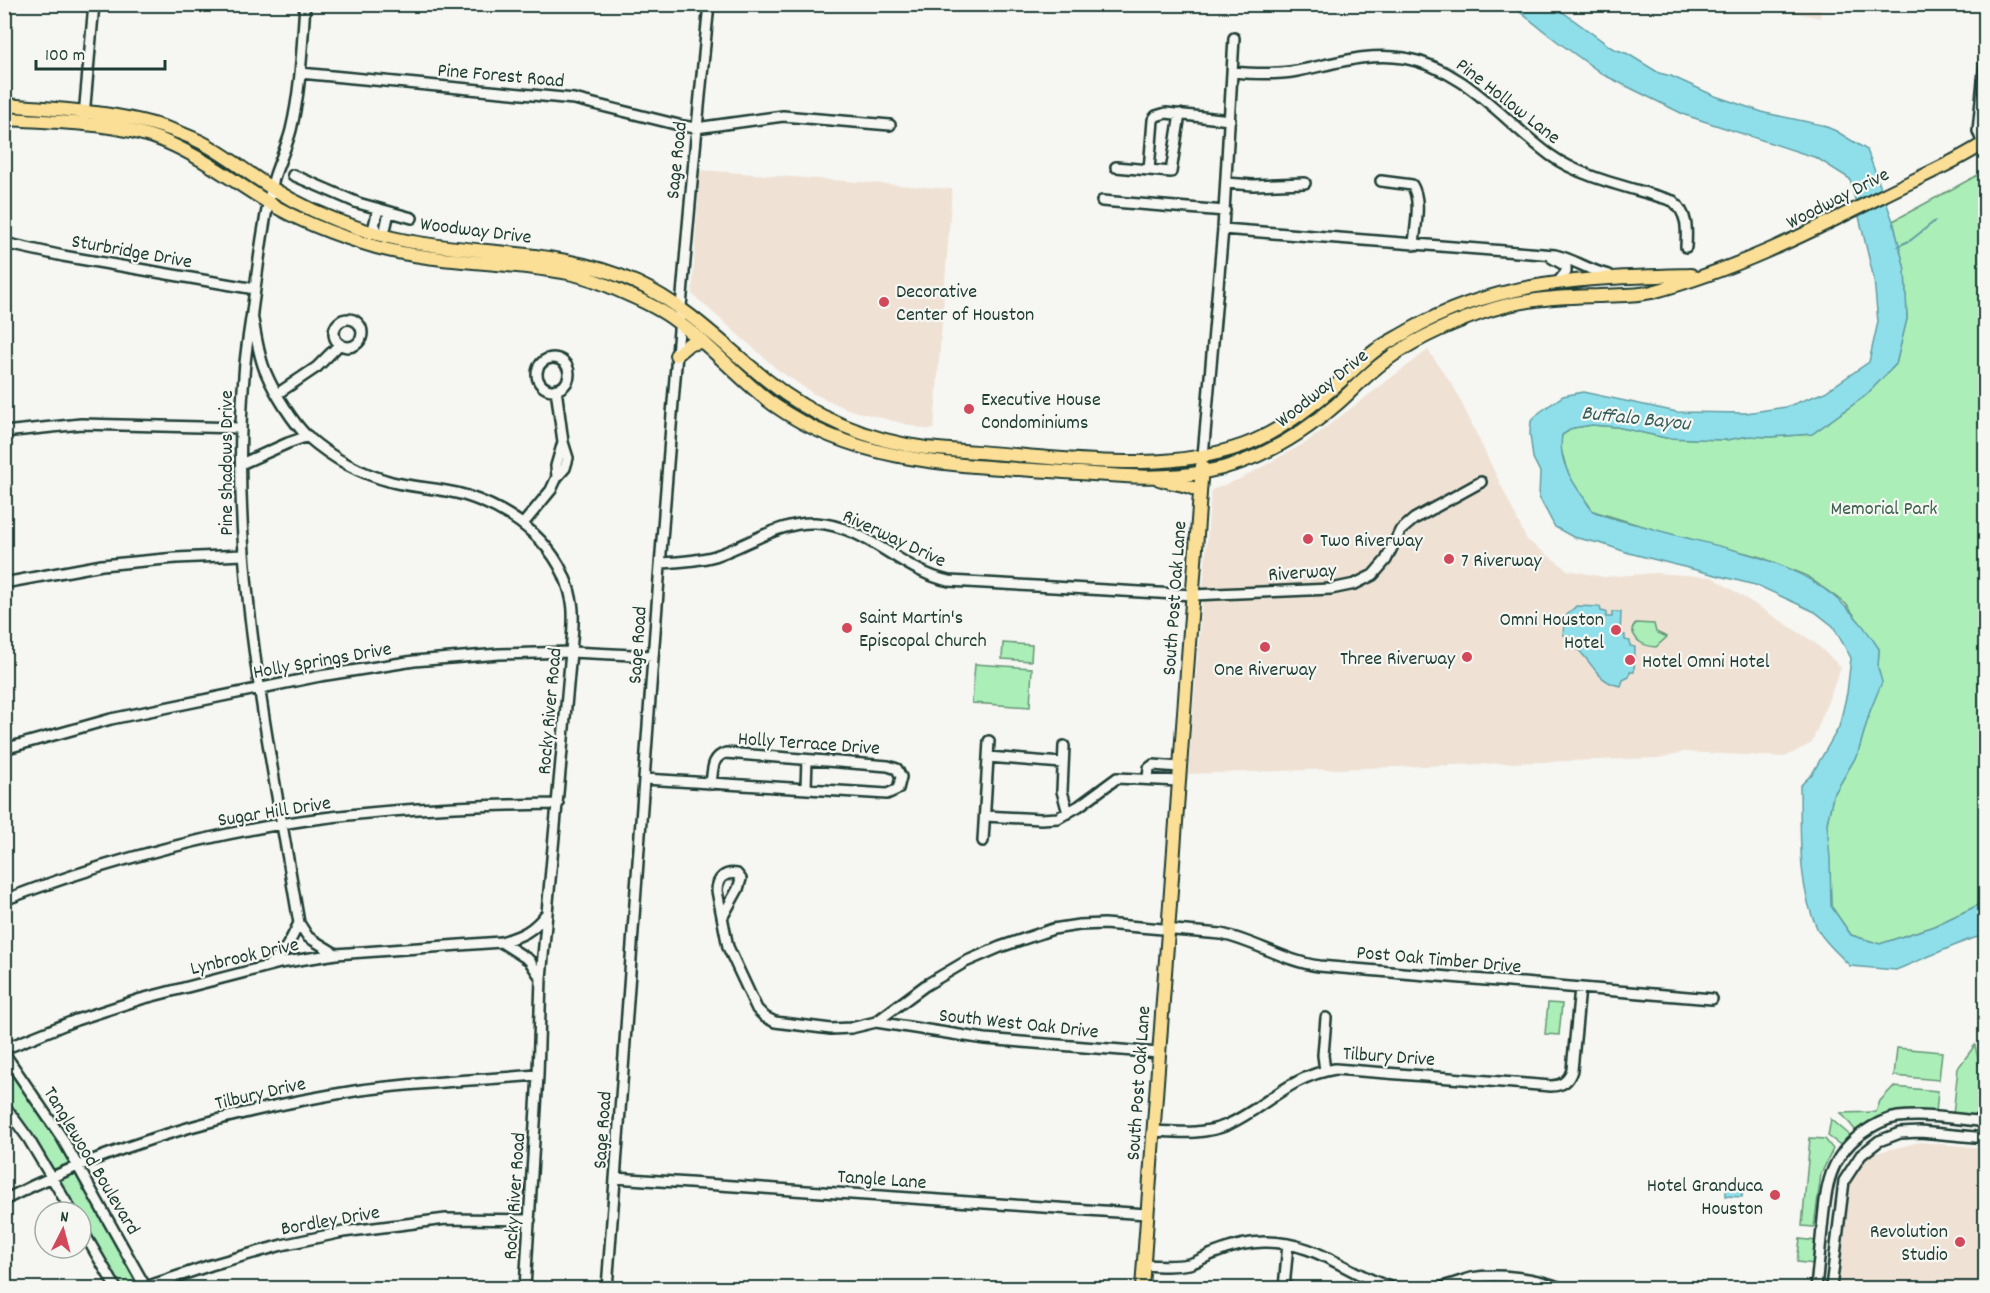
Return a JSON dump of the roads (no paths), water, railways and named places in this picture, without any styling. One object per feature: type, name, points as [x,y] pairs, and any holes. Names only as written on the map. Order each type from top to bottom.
[{"type":"main road","name":"Woodway Drive","points":[[4,105],[84,111],[164,126],[229,158],[272,189],[360,229],[377,240],[424,257],[615,273],[681,307],[786,396],[824,417],[859,431],[919,447],[1058,459],[1145,462],[1166,462],[1203,456],[1246,445],[1287,423],[1377,350],[1429,326]]},
{"type":"main road","name":"Woodway Drive","points":[[4,119],[83,124],[125,130],[158,138],[202,159],[269,203],[322,229],[377,240],[487,250],[574,268],[679,322],[741,379],[775,406],[815,429],[853,446],[917,460],[1058,472],[1155,477],[1202,473],[1246,461],[1296,437],[1384,361],[1429,326],[1467,302],[1503,291],[1529,294],[1646,294],[1759,256],[1800,238],[1985,144]]},
{"type":"main road","points":[[226,174],[237,174],[265,190],[272,189]]},
{"type":"main road","points":[[486,264],[487,250]]},
{"type":"main road","name":"Woodway Drive","points":[[1529,294],[1557,282],[1619,277],[1704,275]]},
{"type":"main road","points":[[676,355],[690,344],[702,342]]},
{"type":"main road","points":[[1342,380],[1351,391]]},
{"type":"main road","points":[[917,460],[919,447]]},
{"type":"main road","name":"South Post Oak Lane","points":[[1142,1288],[1203,456]]},
{"type":"main road","points":[[1058,459],[1058,472]]},
{"type":"main road","points":[[1155,477],[1173,484],[1190,486],[1200,492]]},
{"type":"street","points":[[83,124],[94,4]]},
{"type":"street","name":"Pine Shadows Drive","points":[[299,923],[261,688],[243,555],[240,428],[255,289],[272,189],[291,131],[300,73],[305,4]]},
{"type":"street","name":"Sage Road","points":[[607,1288],[676,355],[709,4]]},
{"type":"street","name":"South Post Oak Lane","points":[[1203,456],[1223,229],[1234,38]]},
{"type":"street","points":[[1985,144],[1977,131],[1986,51]]},
{"type":"street","name":"Pine Hollow Lane","points":[[1233,72],[1278,74],[1360,57],[1403,58],[1432,66],[1458,78],[1551,156],[1579,170],[1672,201],[1686,219],[1686,247]]},
{"type":"street","name":"Pine Forest Road","points":[[300,73],[574,99],[696,128],[783,116],[890,124]]},
{"type":"street","points":[[1149,170],[1153,120],[1160,114],[1230,120]]},
{"type":"street","points":[[1116,167],[1171,172],[1180,114]]},
{"type":"street","points":[[293,175],[337,195],[412,218]]},
{"type":"street","points":[[1381,181],[1412,185],[1417,201],[1414,244]]},
{"type":"street","points":[[1226,183],[1253,185],[1305,183]]},
{"type":"street","points":[[1102,201],[1224,211]]},
{"type":"street","points":[[377,240],[374,226],[378,209]]},
{"type":"street","points":[[377,240],[385,230],[389,212]]},
{"type":"street","points":[[1223,229],[1567,257],[1591,270],[1619,277]]},
{"type":"street","name":"Sturbridge Drive","points":[[4,243],[63,256],[255,289]]},
{"type":"street","points":[[1542,255],[1562,262],[1566,266],[1566,272],[1557,282]]},
{"type":"street","name":"Rocky River Road","points":[[252,315],[266,373],[292,417],[308,436],[340,460],[363,472],[393,482],[462,495],[512,515],[547,548],[567,584],[572,603],[571,652],[541,978],[538,1075],[525,1288]]},
{"type":"street","points":[[277,393],[317,367],[340,344]]},
{"type":"street","points":[[523,524],[551,490],[557,477],[565,468],[568,458],[563,442],[556,389]]},
{"type":"street","points":[[4,432],[81,424],[240,428]]},
{"type":"street","points":[[241,464],[279,446],[308,436]]},
{"type":"street","name":"Riverway","points":[[1193,595],[1332,589],[1354,584],[1373,574],[1386,560],[1400,531],[1414,519],[1481,482]]},
{"type":"street","name":"Riverway Drive","points":[[661,562],[694,562],[718,555],[770,531],[815,523],[848,531],[912,568],[938,579],[1193,595]]},
{"type":"street","points":[[4,583],[102,565],[243,555]]},
{"type":"street","name":"Holly Springs Drive","points":[[4,749],[111,719],[261,688],[414,661],[499,654],[571,652],[653,656]]},
{"type":"street","points":[[983,841],[989,741]]},
{"type":"street","points":[[1064,746],[1062,791],[1068,813]]},
{"type":"street","name":"Holly Terrace Drive","points":[[645,779],[711,784],[806,787],[887,794],[898,789],[901,777],[897,769],[888,766],[723,753],[715,760],[711,784]]},
{"type":"street","points":[[988,757],[1062,763]]},
{"type":"street","points":[[806,787],[807,760]]},
{"type":"street","points":[[1148,779],[1149,768],[1154,765],[1180,767]]},
{"type":"street","points":[[985,816],[1058,818],[1117,778],[1179,781]]},
{"type":"street","name":"Sugar Hill Drive","points":[[4,900],[137,857],[220,836],[282,824],[420,808],[558,804]]},
{"type":"street","name":"Lynbrook Drive","points":[[4,1051],[76,1020],[141,999],[266,967],[336,954],[501,942],[517,938],[537,927],[546,914]]},
{"type":"street","points":[[723,916],[726,941],[733,961],[754,1004],[768,1018],[782,1023],[837,1029],[876,1022]]},
{"type":"street","points":[[299,923],[308,937],[336,954]]},
{"type":"street","points":[[266,967],[280,956],[291,941],[299,923]]},
{"type":"street","name":"Post Oak Timber Drive","points":[[876,1022],[942,974],[976,957],[1041,932],[1090,924],[1236,937],[1306,964],[1712,999]]},
{"type":"street","points":[[501,942],[529,960],[541,978]]},
{"type":"street","name":"Tilbury Drive","points":[[1153,1131],[1198,1132],[1226,1125],[1296,1081],[1325,1071],[1348,1069],[1551,1086],[1564,1083],[1568,1080],[1572,1070],[1580,988]]},
{"type":"street","points":[[1325,1071],[1323,1055],[1326,1018]]},
{"type":"street","name":"South West Oak Drive","points":[[876,1022],[986,1039],[1159,1053]]},
{"type":"street","name":"Tanglewood Boulevard","points":[[4,1051],[79,1165],[145,1288]]},
{"type":"street","name":"Tilbury Drive","points":[[4,1200],[79,1165],[177,1130],[285,1104],[363,1090],[538,1075]]},
{"type":"street","points":[[4,1105],[65,1200]]},
{"type":"street","points":[[1816,1288],[1826,1187],[1837,1160],[1846,1147],[1880,1122],[1895,1118],[1912,1116],[1986,1122]]},
{"type":"street","points":[[1942,1134],[1943,1118]]},
{"type":"street","points":[[1832,1288],[1844,1181],[1861,1155],[1879,1141],[1900,1133],[1986,1138]]},
{"type":"street","name":"Tangle Lane","points":[[615,1178],[1147,1214]]},
{"type":"street","name":"Bordley Drive","points":[[145,1288],[192,1271],[282,1245],[343,1232],[446,1219],[530,1220]]},
{"type":"street","points":[[1821,1240],[1837,1241]]},
{"type":"street","points":[[1143,1265],[1170,1267],[1191,1263],[1240,1245],[1263,1242],[1288,1244],[1313,1250],[1334,1259],[1373,1282],[1393,1288]]},
{"type":"street","points":[[1284,1288],[1288,1244]]},
{"type":"street","points":[[93,1249],[116,1288]]},
{"type":"street","points":[[1439,1288],[1471,1278],[1489,1276],[1532,1280],[1561,1288]]},
{"type":"water","name":"Buffalo Bayou","points":[[1511,5],[1553,5],[1612,48],[1628,54],[1659,73],[1765,113],[1822,125],[1867,150],[1893,221],[1905,270],[1907,319],[1896,364],[1865,396],[1812,434],[1749,436],[1726,440],[1666,438],[1617,427],[1592,425],[1573,428],[1562,435],[1562,452],[1570,476],[1595,512],[1775,563],[1804,576],[1831,594],[1856,618],[1879,649],[1878,668],[1882,682],[1870,711],[1858,753],[1833,796],[1827,823],[1831,906],[1851,935],[1880,944],[1934,926],[1985,902],[1985,935],[1896,970],[1850,966],[1819,933],[1806,894],[1801,858],[1800,786],[1812,774],[1839,727],[1847,693],[1851,658],[1833,626],[1815,612],[1759,586],[1573,537],[1555,527],[1539,497],[1540,472],[1533,458],[1531,421],[1563,396],[1583,392],[1677,412],[1746,413],[1786,407],[1825,392],[1869,362],[1878,322],[1874,279],[1850,179],[1817,158],[1685,115],[1604,75]]},
{"type":"water","points":[[1576,606],[1600,607],[1601,611],[1606,612],[1606,617],[1612,617],[1612,612],[1621,612],[1620,635],[1625,635],[1625,640],[1630,641],[1630,646],[1635,647],[1634,672],[1630,672],[1629,677],[1623,680],[1621,686],[1604,679],[1563,634],[1565,617]]},
{"type":"water","points":[[1726,1183],[1743,1183],[1742,1197],[1726,1196]]},
{"type":"waterway","points":[[1898,246],[1911,240],[1935,221]]},
{"type":"place","name":"Decorative Center of Houston","points":[[884,302]]},
{"type":"place","name":"Executive House Condominiums","points":[[969,409]]},
{"type":"place","name":"Two Riverway","points":[[1308,539]]},
{"type":"place","name":"7 Riverway","points":[[1449,559]]},
{"type":"place","name":"Saint Martin's Episcopal Church","points":[[847,628]]},
{"type":"place","name":"Omni Houston Hotel","points":[[1616,630]]},
{"type":"place","name":"One Riverway","points":[[1265,647]]},
{"type":"place","name":"Three Riverway","points":[[1467,657]]},
{"type":"place","name":"Hotel Omni Hotel","points":[[1630,660]]},
{"type":"place","name":"Hotel Granduca Houston","points":[[1775,1195]]},
{"type":"place","name":"Revolution Studio","points":[[1960,1242]]},
{"type":"park label","name":"Memorial Park","points":[[1884,507]]}]
